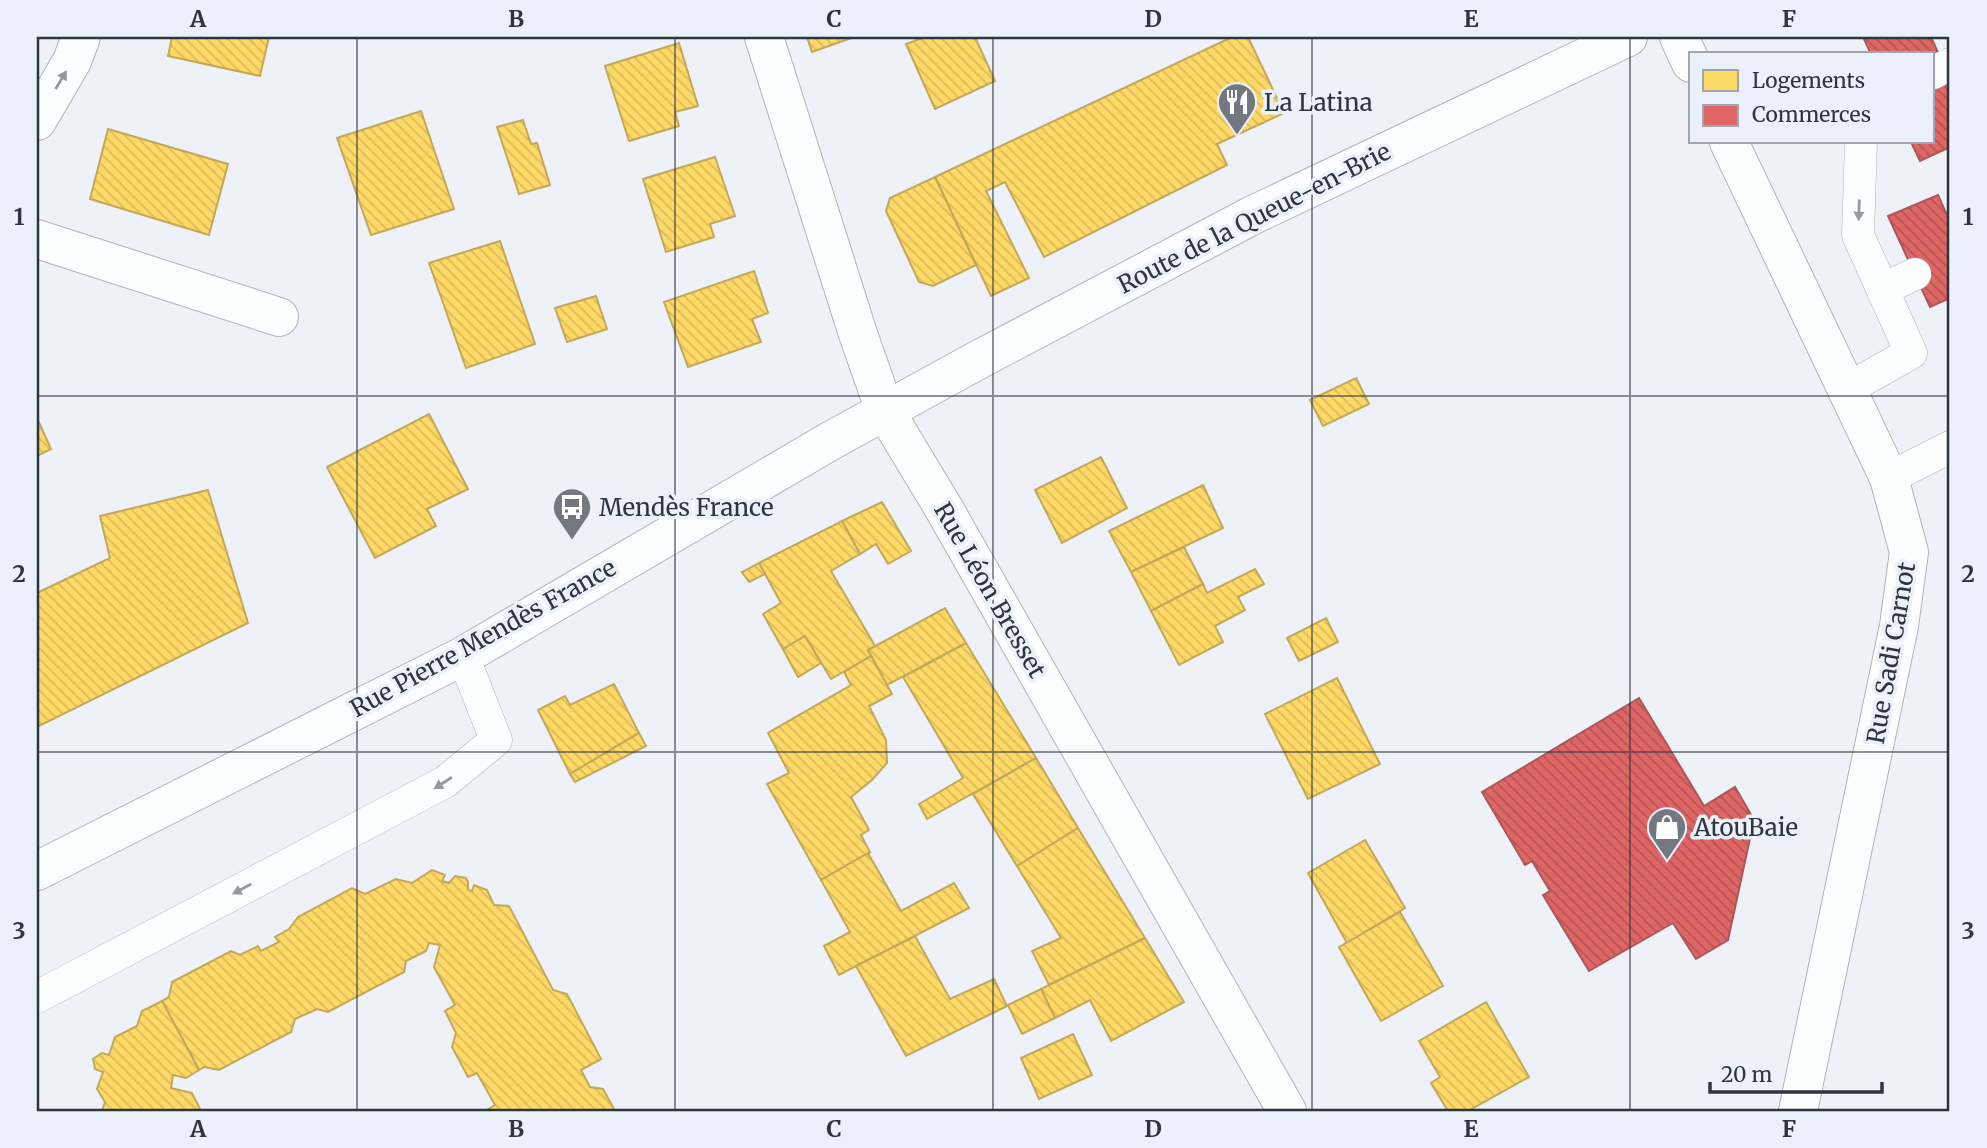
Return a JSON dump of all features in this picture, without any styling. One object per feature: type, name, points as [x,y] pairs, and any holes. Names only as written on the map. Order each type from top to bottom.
[{"type":"street","points":[[37,121],[72,61],[81,37]]},
{"type":"street","name":"Rue Léon Bresset","points":[[764,37],[885,411],[950,519],[1287,1111]]},
{"type":"street","name":"Route de la Queue-en-Brie","points":[[885,411],[1251,216],[1628,37]]},
{"type":"street","points":[[1679,37],[1689,59]]},
{"type":"street","name":"Rue Sadi Carnot","points":[[1730,144],[1889,478],[1909,552],[1899,626],[1798,1111]]},
{"type":"street","points":[[37,239],[279,317]]},
{"type":"street","name":"Rue Pierre Mendès France","points":[[37,871],[463,656],[603,572],[885,411]]},
{"type":"lane","points":[[1934,72],[1950,64]]},
{"type":"lane","points":[[1847,389],[1910,353],[1858,235],[1861,144]]},
{"type":"lane","points":[[1883,289],[1914,274]]},
{"type":"lane","points":[[1889,478],[1950,447]]},
{"type":"lane","points":[[37,997],[445,782],[496,740],[463,656]]},
{"type":"building: Logements","points":[[172,37],[269,37],[260,76],[168,56]]},
{"type":"building: Logements","points":[[807,37],[854,37],[812,52]]},
{"type":"building: Logements","points":[[925,37],[975,37],[995,81],[935,109],[906,44]]},
{"type":"building: Logements","points":[[1232,37],[1248,37],[1284,113],[1217,144],[1227,165],[1044,257],[1005,182],[986,191],[1029,278],[991,296],[935,177]]},
{"type":"building: Logements","points":[[679,43],[698,106],[675,112],[679,126],[629,141],[605,66]]},
{"type":"building: Logements","points":[[421,111],[454,209],[371,235],[337,138]]},
{"type":"building: Logements","points":[[523,120],[531,144],[537,143],[550,185],[519,194],[497,127]]},
{"type":"building: Logements","points":[[108,129],[228,164],[209,235],[90,199]]},
{"type":"building: Logements","points":[[715,157],[735,216],[710,224],[714,237],[666,252],[643,179]]},
{"type":"building: Logements","points":[[935,177],[976,265],[933,286],[919,282],[886,211],[890,198]]},
{"type":"building: Logements","points":[[500,241],[535,344],[466,368],[429,263]]},
{"type":"building: Logements","points":[[754,271],[768,313],[752,319],[761,342],[688,367],[664,302]]},
{"type":"building: Logements","points":[[596,296],[607,329],[567,342],[555,308]]},
{"type":"building: Logements","points":[[1356,378],[1369,404],[1323,426],[1310,400]]},
{"type":"building: Logements","points":[[429,414],[468,489],[427,509],[436,526],[375,558],[327,467]]},
{"type":"building: Logements","points":[[37,418],[51,449],[37,456]]},
{"type":"building: Logements","points":[[1101,457],[1127,508],[1062,543],[1035,490]]},
{"type":"building: Logements","points":[[1203,485],[1223,528],[1131,572],[1109,531]]},
{"type":"building: Logements","points":[[208,490],[248,623],[37,727],[37,593],[110,558],[100,516]]},
{"type":"building: Logements","points":[[882,502],[911,551],[888,564],[876,544],[860,554],[842,521]]},
{"type":"building: Logements","points":[[842,521],[860,554],[831,571],[875,646],[868,650],[871,656],[831,679],[805,636],[783,649],[763,614],[781,603],[759,563]]},
{"type":"building: Logements","points":[[1184,547],[1203,584],[1151,611],[1131,572]]},
{"type":"building: Logements","points":[[759,563],[765,574],[749,582],[742,572]]},
{"type":"building: Logements","points":[[1255,569],[1264,584],[1238,597],[1245,610],[1215,626],[1223,642],[1179,665],[1151,611],[1203,584],[1207,593]]},
{"type":"building: Logements","points":[[945,608],[966,643],[887,685],[868,650]]},
{"type":"building: Logements","points":[[1326,618],[1338,642],[1299,661],[1287,638]]},
{"type":"building: Logements","points":[[805,636],[821,663],[798,677],[783,649]]},
{"type":"building: Logements","points":[[966,643],[1036,758],[927,819],[919,804],[963,778],[903,677]]},
{"type":"building: Logements","points":[[871,656],[892,694],[869,706],[886,740],[887,763],[851,797],[869,830],[861,835],[870,852],[821,880],[767,784],[789,773],[768,733],[851,685],[844,672]]},
{"type":"building: Logements","points":[[1337,678],[1380,764],[1308,799],[1265,714]]},
{"type":"building: Logements","points":[[614,684],[639,733],[570,774],[538,710],[565,696],[570,705]]},
{"type":"building: Logements","points":[[639,733],[646,746],[575,782],[570,774]]},
{"type":"building: Logements","points":[[1036,758],[1078,828],[1017,866],[973,794]]},
{"type":"building: Logements","points":[[1078,828],[1145,938],[1049,985],[1032,951],[1061,938],[1017,866]]},
{"type":"building: Logements","points":[[1365,840],[1405,908],[1347,943],[1308,873]]},
{"type":"building: Logements","points":[[868,853],[901,911],[954,883],[969,908],[839,975],[824,946],[850,932],[821,880]]},
{"type":"building: Logements","points":[[432,870],[445,875],[442,881],[449,883],[455,876],[466,878],[468,890],[472,891],[474,885],[487,890],[494,905],[509,906],[553,990],[567,994],[601,1059],[581,1070],[590,1087],[603,1089],[615,1111],[485,1111],[495,1105],[477,1073],[468,1077],[452,1047],[456,1033],[445,1011],[455,1005],[434,967],[440,945],[429,943],[426,951],[406,961],[404,972],[328,1012],[317,1009],[295,1019],[291,1032],[219,1070],[204,1067],[199,1070],[162,1001],[169,997],[172,982],[231,951],[240,955],[258,946],[261,951],[279,942],[275,937],[289,929],[298,917],[352,888],[365,894],[396,879],[412,883]]},
{"type":"building: Logements","points":[[1400,912],[1443,986],[1381,1021],[1339,947]]},
{"type":"building: Logements","points":[[915,936],[950,999],[994,979],[1007,1006],[906,1056],[856,966]]},
{"type":"building: Logements","points":[[1145,938],[1184,1002],[1111,1041],[1090,1000],[1055,1018],[1041,989]]},
{"type":"building: Logements","points":[[1041,989],[1055,1018],[1022,1034],[1008,1005]]},
{"type":"building: Logements","points":[[162,1001],[199,1070],[186,1078],[173,1075],[171,1088],[192,1093],[201,1111],[102,1111],[105,1102],[97,1089],[103,1072],[95,1069],[93,1059],[102,1053],[109,1055],[115,1037],[137,1026],[142,1011]]},
{"type":"building: Logements","points":[[1486,1002],[1529,1077],[1468,1111],[1448,1111],[1431,1083],[1440,1077],[1419,1041]]},
{"type":"building: Logements","points":[[1073,1034],[1092,1075],[1039,1099],[1021,1058]]},
{"type":"building: Commerces","points":[[1863,37],[1931,37],[1950,79],[1950,147],[1920,161],[1912,144],[1934,144],[1934,52],[1870,52]]},
{"type":"building: Commerces","points":[[1938,195],[1950,222],[1950,298],[1930,307],[1888,216]]},
{"type":"building: Commerces","points":[[1639,698],[1704,806],[1735,787],[1754,820],[1728,940],[1696,959],[1673,923],[1589,971],[1543,895],[1550,891],[1532,861],[1525,865],[1482,792]]},
{"type":"place","name":"La Latina","points":[[1237,136]]},
{"type":"place","name":"Mendès France","points":[[572,541]]},
{"type":"place","name":"AtouBaie","points":[[1667,861]]}]
